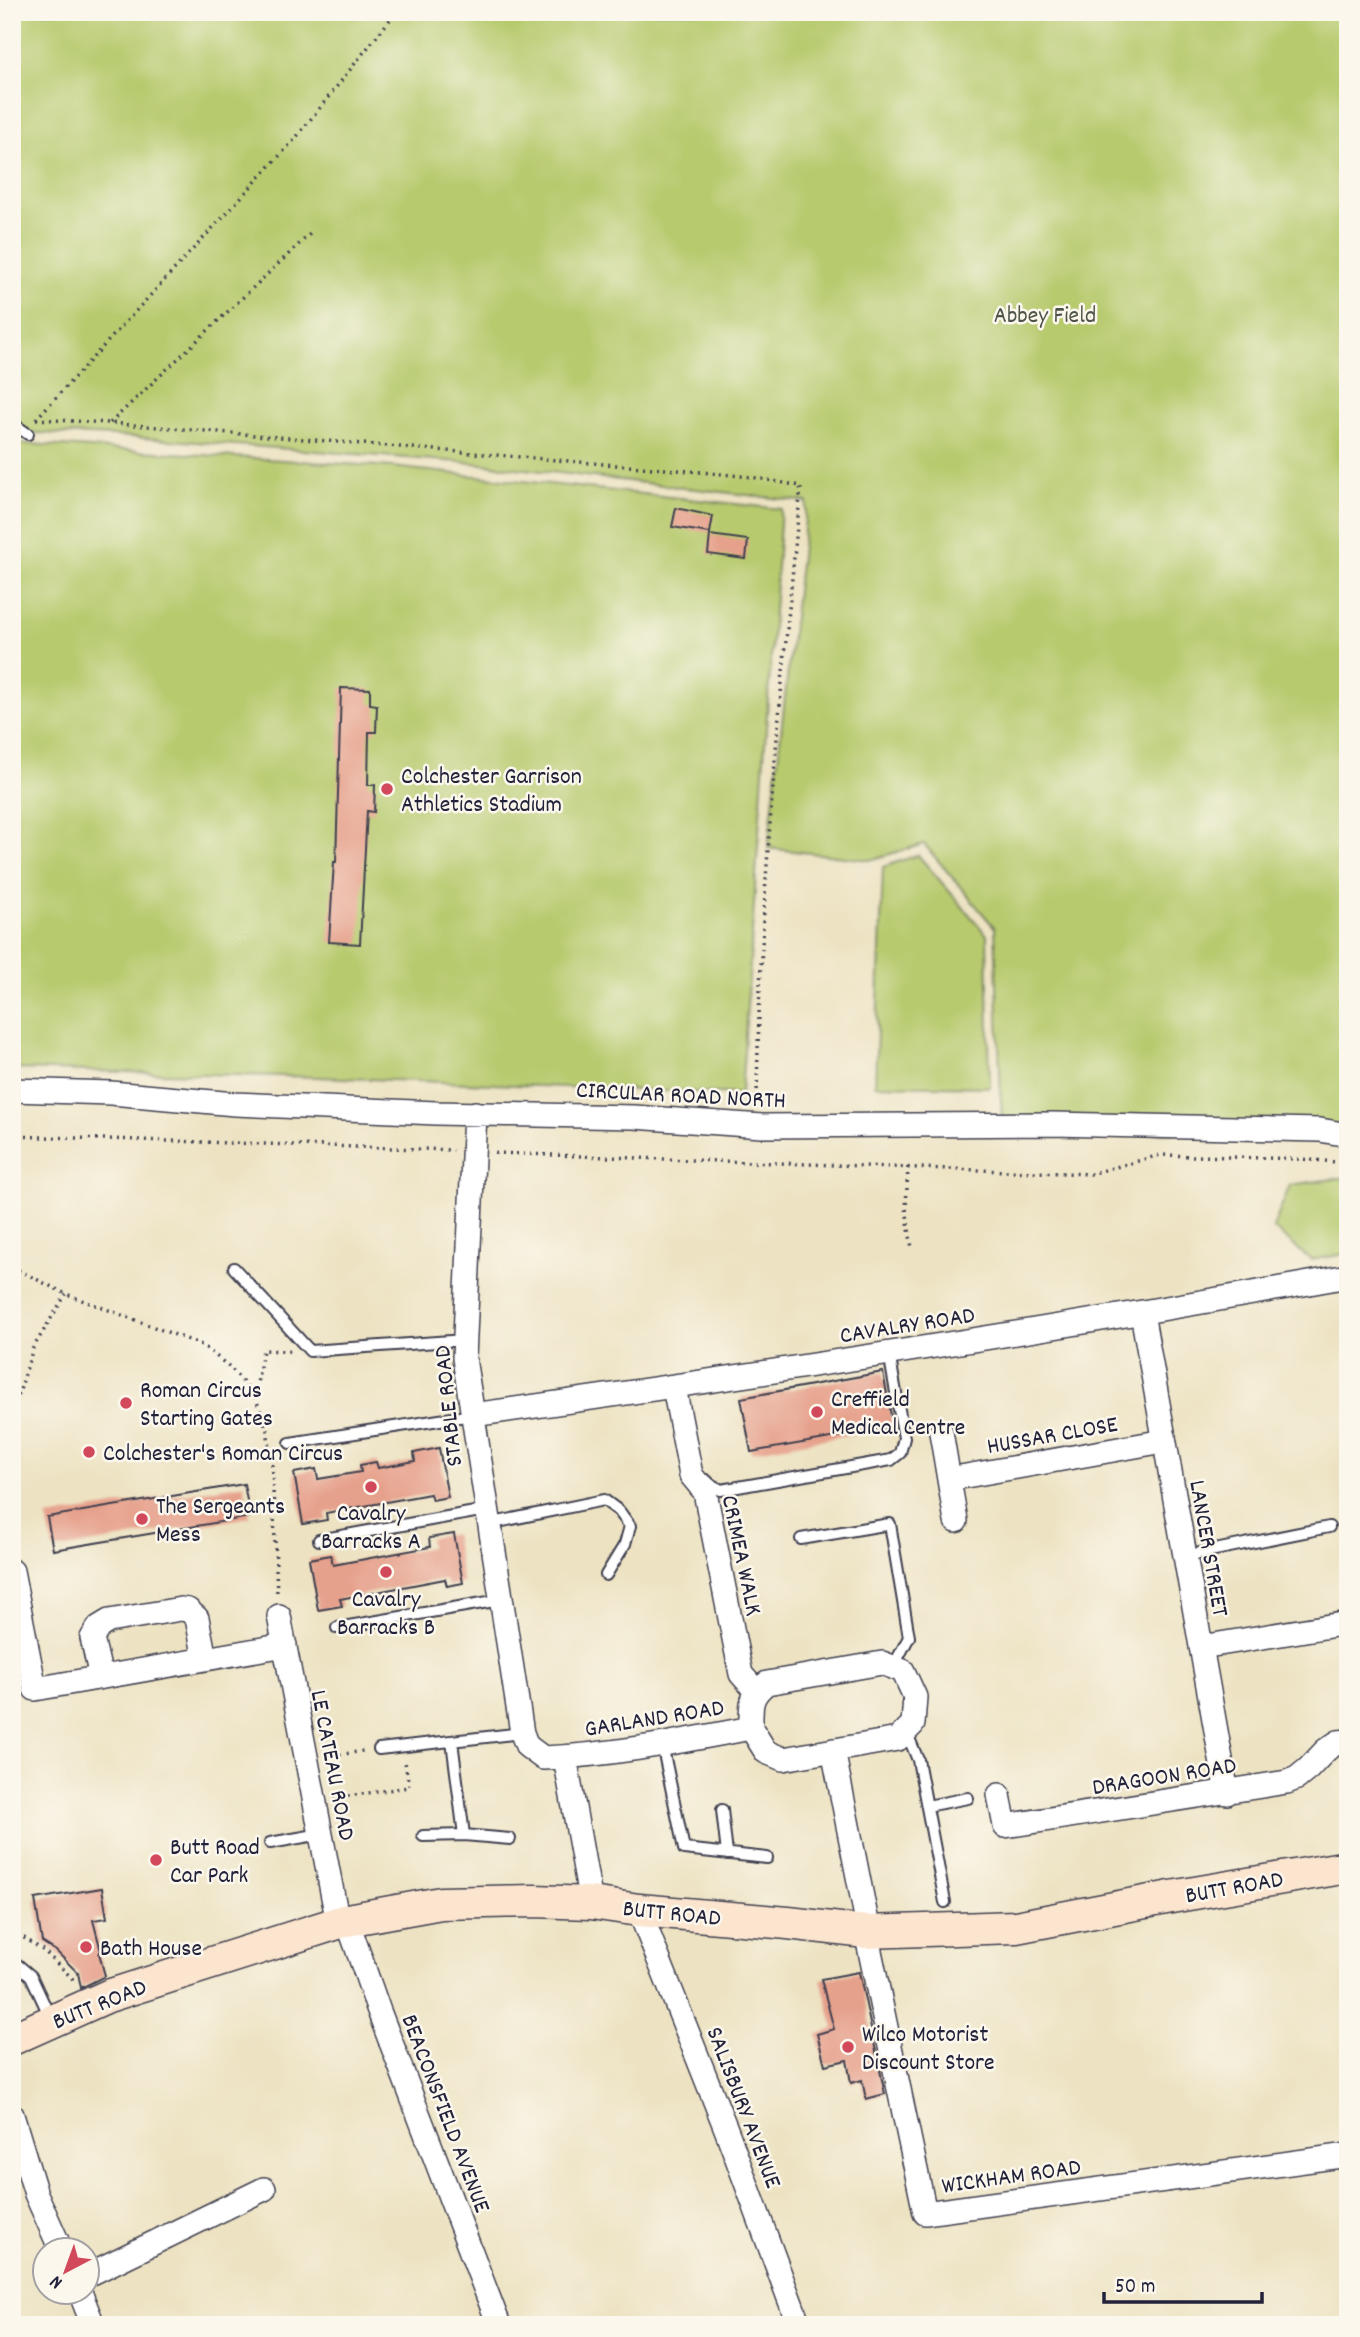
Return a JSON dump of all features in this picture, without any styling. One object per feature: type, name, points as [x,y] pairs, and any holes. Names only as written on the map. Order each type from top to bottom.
[{"type":"main road","name":"BUTT ROAD","points":[[12,2039],[108,1996],[342,1921],[441,1903],[591,1903],[866,1932],[1016,1927],[1348,1867]]},
{"type":"street","name":"CIRCULAR ROAD NORTH","points":[[12,1090],[111,1093],[235,1104],[634,1117],[762,1126],[1053,1124],[1320,1130],[1348,1135]]},
{"type":"street","name":"STABLE ROAD","points":[[475,1113],[464,1358],[522,1733]]},
{"type":"street","name":"CAVALRY ROAD","points":[[472,1415],[679,1386],[1142,1313],[1348,1276]]},
{"type":"street","name":"LANCER STREET","points":[[1142,1313],[1227,1793]]},
{"type":"street","name":"CRIMEA WALK","points":[[679,1386],[691,1475],[705,1492],[741,1674],[755,1691]]},
{"type":"street","points":[[941,1433],[956,1521]]},
{"type":"street","name":"HUSSAR CLOSE","points":[[949,1479],[1164,1441]]},
{"type":"street","points":[[12,1571],[35,1689],[285,1646]]},
{"type":"street","points":[[101,1677],[92,1638],[99,1627],[109,1622],[181,1609],[188,1610],[197,1618],[205,1659]]},
{"type":"street","name":"LE CATEAU ROAD","points":[[279,1616],[321,1834],[342,1921]]},
{"type":"street","points":[[1201,1647],[1348,1623]]},
{"type":"street","name":"GARLAND ROAD","points":[[893,1667],[882,1663],[767,1683],[755,1691],[751,1707],[751,1728],[766,1752],[783,1759],[898,1739],[906,1731]]},
{"type":"street","points":[[893,1667],[903,1671],[915,1697],[913,1724],[906,1731]]},
{"type":"street","name":"GARLAND ROAD","points":[[522,1733],[527,1746],[543,1758],[662,1744],[751,1728]]},
{"type":"street","name":"DRAGOON ROAD","points":[[999,1795],[1005,1826],[1227,1793],[1297,1778],[1326,1750],[1338,1742],[1348,1741]]},
{"type":"street","points":[[833,1750],[866,1917],[866,1932]]},
{"type":"street","name":"GARLAND ROAD","points":[[565,1757],[591,1903]]},
{"type":"street","name":"SALISBURY AVENUE","points":[[639,1910],[726,2129],[799,2325]]},
{"type":"street","name":"BEACONSFIELD AVENUE","points":[[342,1921],[499,2325]]},
{"type":"street","name":"WICKHAM ROAD","points":[[866,1932],[925,2213],[1348,2155]]},
{"type":"street","points":[[12,2115],[36,2194],[55,2236]]},
{"type":"street","points":[[102,2268],[264,2189]]},
{"type":"street","points":[[86,2306],[93,2325]]},
{"type":"lane","points":[[12,423],[28,434]]},
{"type":"lane","points":[[234,1268],[310,1351],[465,1340]]},
{"type":"lane","points":[[679,1386],[703,1475],[709,1485],[721,1490],[891,1460],[900,1453],[904,1438],[889,1353]]},
{"type":"lane","points":[[290,1443],[472,1415]]},
{"type":"lane","points":[[319,1540],[604,1500],[619,1511],[630,1526],[625,1544],[606,1575]]},
{"type":"lane","points":[[801,1539],[890,1524],[909,1637],[893,1667]]},
{"type":"lane","points":[[1185,1556],[1329,1527]]},
{"type":"lane","points":[[337,1628],[500,1600]]},
{"type":"lane","points":[[906,1731],[918,1760],[945,1902]]},
{"type":"lane","points":[[379,1749],[522,1733]]},
{"type":"lane","points":[[452,1741],[464,1835]]},
{"type":"lane","points":[[662,1744],[684,1849],[767,1858]]},
{"type":"lane","points":[[927,1806],[968,1798]]},
{"type":"lane","points":[[722,1810],[727,1854]]},
{"type":"lane","points":[[270,1843],[321,1834]]},
{"type":"lane","points":[[424,1836],[464,1835],[510,1839]]},
{"type":"lane","points":[[12,1960],[31,1976],[52,2021]]},
{"type":"path","points":[[36,419],[295,139],[396,12]]},
{"type":"path","points":[[110,423],[313,231]]},
{"type":"path","points":[[24,418],[701,472],[801,486],[772,786],[758,1008],[757,1107]]},
{"type":"path","points":[[12,1136],[393,1147],[1090,1174],[1160,1155],[1348,1163]]},
{"type":"path","points":[[908,1167],[906,1208],[912,1249]]},
{"type":"path","points":[[12,1267],[66,1294],[202,1345],[231,1368],[255,1396],[267,1430],[272,1463],[279,1616]]},
{"type":"path","points":[[12,1416],[33,1348],[66,1294]]},
{"type":"path","points":[[255,1396],[263,1350],[310,1351]]},
{"type":"path","points":[[315,1801],[409,1787],[403,1746]]},
{"type":"path","points":[[307,1759],[379,1749]]},
{"type":"path","points":[[12,1930],[44,1951],[72,1978]]},
{"type":"green space","name":"Abbey Field","points":[[12,12],[1348,12],[1348,1138],[1002,1128],[995,928],[924,844],[870,860],[768,848],[807,502],[474,463],[117,436],[12,432]]},
{"type":"green space","name":"Colchester Garrison Athletics Stadium","points":[[12,443],[392,467],[781,509],[741,1094],[317,1077],[12,1069]]},
{"type":"green space","points":[[918,855],[987,935],[990,1087],[875,1085],[883,867]]},
{"type":"green space","points":[[1348,1177],[1348,1257],[1345,1254],[1311,1260],[1273,1228],[1290,1185]]},
{"type":"building","points":[[676,508],[713,516],[710,533],[672,527]]},
{"type":"building","points":[[710,535],[748,540],[746,559],[708,554]]},
{"type":"building","points":[[341,688],[370,689],[370,704],[377,705],[376,732],[369,732],[368,785],[375,785],[374,812],[367,811],[360,944],[329,942],[336,862]]},
{"type":"building","name":"Creffield Medical Centre","points":[[883,1372],[893,1427],[751,1452],[741,1398]]},
{"type":"building","name":"Cavalry Barracks A","points":[[439,1448],[448,1497],[432,1500],[430,1494],[326,1513],[327,1520],[303,1524],[294,1473],[316,1469],[318,1479],[361,1472],[360,1465],[376,1462],[378,1468],[415,1461],[414,1453]]},
{"type":"building","name":"The Sergeants Mess","points":[[244,1484],[250,1517],[53,1550],[47,1517]]},
{"type":"building","name":"Cavalry Barracks B","points":[[454,1534],[463,1583],[447,1586],[445,1579],[340,1599],[342,1606],[318,1610],[309,1559],[331,1555],[333,1565],[430,1547],[429,1538]]},
{"type":"building","points":[[102,1888],[107,1918],[93,1920],[105,1976],[81,1988],[78,1973],[56,1951],[42,1942],[35,1899]]},
{"type":"building","name":"Wilco Motorist Discount Store","points":[[859,1972],[885,2094],[866,2099],[862,2080],[851,2083],[847,2060],[825,2065],[817,2034],[834,2029],[821,1979]]},
{"type":"place","name":"Colchester Garrison Athletics Stadium","points":[[387,789]]},
{"type":"place","name":"Roman Circus Starting Gates","points":[[126,1403]]},
{"type":"place","name":"Creffield Medical Centre","points":[[817,1412]]},
{"type":"place","name":"Colchester's Roman Circus","points":[[89,1452]]},
{"type":"place","name":"Cavalry Barracks A","points":[[371,1487]]},
{"type":"place","name":"The Sergeants Mess","points":[[142,1519]]},
{"type":"place","name":"Cavalry Barracks B","points":[[386,1572]]},
{"type":"place","name":"Butt Road Car Park","points":[[156,1860]]},
{"type":"place","name":"Bath House","points":[[86,1947]]},
{"type":"place","name":"Wilco Motorist Discount Store","points":[[848,2047]]}]
